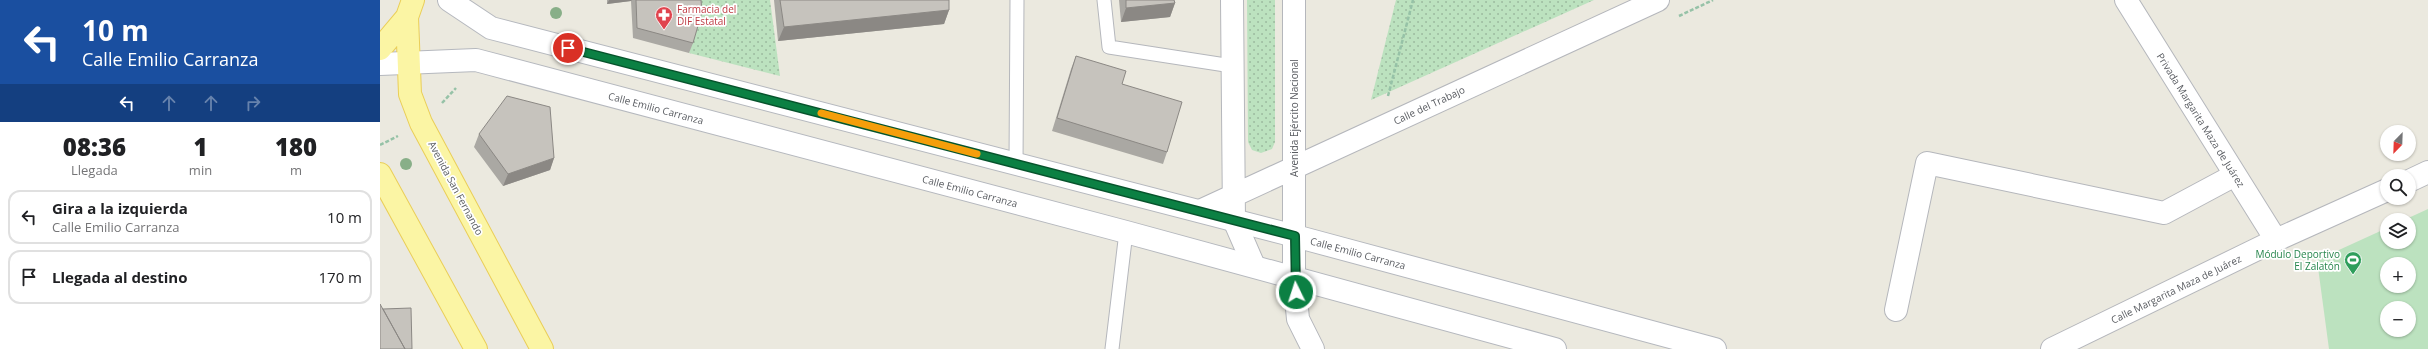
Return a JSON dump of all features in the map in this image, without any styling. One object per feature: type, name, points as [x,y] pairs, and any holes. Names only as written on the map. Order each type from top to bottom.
[{"type":"main road","name":"Calle Emilio Carranza","points":[[449,0],[491,28],[1200,211],[1715,349]]},
{"type":"main road","points":[[1232,0],[1234,220],[1254,266]]},
{"type":"main road","name":"Avenida Ejército Nacional","points":[[1294,0],[1294,277],[1298,319],[1313,349]]},
{"type":"main road","name":"Calle del Trabajo","points":[[1200,211],[1658,0]]},
{"type":"main road","name":"Privada Margarita Maza de Juárez","points":[[2126,0],[2276,240]]},
{"type":"main road","points":[[380,49],[410,8]]},
{"type":"main road","name":"Avenida San Fernando","points":[[410,8],[410,94],[421,123],[542,349]]},
{"type":"main road","name":"Calle Emilio Carranza","points":[[380,64],[476,60],[1254,266],[1555,349]]},
{"type":"main road","points":[[1896,310],[1927,163],[2164,213],[2235,175]]},
{"type":"main road","points":[[2416,178],[2428,172]]},
{"type":"main road","points":[[380,174],[387,202],[476,349]]},
{"type":"main road","name":"Calle Margarita Maza de Juárez","points":[[2052,349],[2276,240],[2380,193]]},
{"type":"lane","points":[[1016,164],[1017,0]]},
{"type":"lane","points":[[1104,0],[1110,47],[1232,66]]},
{"type":"lane","points":[[1112,349],[1126,232]]},
{"type":"path","points":[[1387,99],[1413,0]]},
{"type":"green space","points":[[697,0],[770,0],[780,76],[689,53],[698,22]]},
{"type":"green space","points":[[1247,0],[1275,0],[1275,142],[1272,149],[1261,153],[1252,150],[1248,142]]},
{"type":"green space","points":[[1396,0],[1594,0],[1371,100]]},
{"type":"green space","name":"Módulo Deportivo El Zalatón","points":[[2428,209],[2428,349],[2329,349],[2317,260],[2380,231],[2380,249],[2416,249],[2416,214]]},
{"type":"building","name":"Farmacia del DIF Estatal","points":[[636,0],[701,0],[702,12],[693,43],[637,28]]},
{"type":"building","points":[[780,0],[949,0],[949,10],[784,27]]},
{"type":"building","points":[[1126,0],[1174,0],[1175,3],[1126,8]]},
{"type":"building","points":[[1076,56],[1126,71],[1122,84],[1182,102],[1167,152],[1057,118]]},
{"type":"building","points":[[507,96],[550,107],[554,158],[508,174],[479,134]]},
{"type":"building","points":[[380,304],[405,349],[380,349]]},
{"type":"building","points":[[411,308],[412,349],[405,349],[383,309]]},
{"type":"slow traffic","points":[[821,113],[977,154]]},
{"type":"place","name":"Farmacia del DIF Estatal","points":[[664,30]]},
{"type":"place","name":"Módulo Deportivo El Zalatón","points":[[2353,275]]},
{"type":"route","points":[[568,48],[1295,236],[1294,277],[1296,292]]}]
